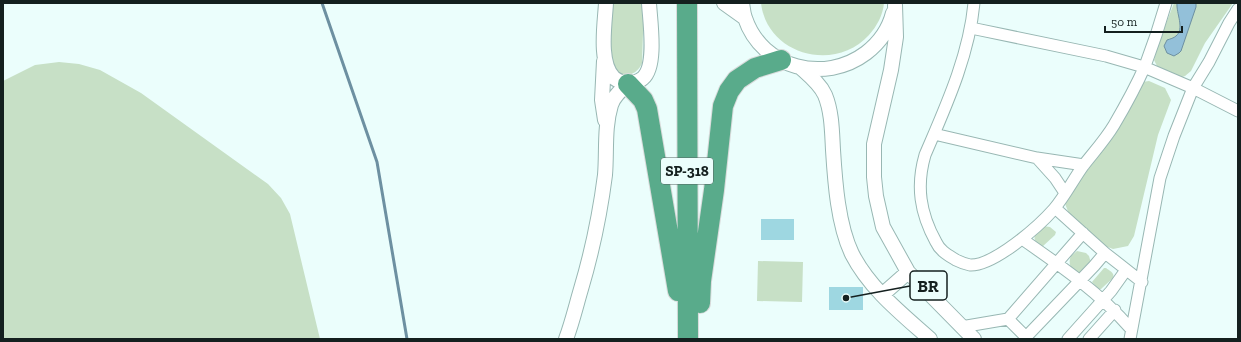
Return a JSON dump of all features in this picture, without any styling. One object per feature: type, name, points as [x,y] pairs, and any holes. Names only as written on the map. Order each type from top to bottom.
[{"type":"highway","name":"SP-318","points":[[687,3],[687,339]]},
{"type":"highway","name":"SP-318","points":[[698,339],[699,3]]},
{"type":"highway","points":[[698,339],[701,281],[714,190],[723,106],[729,92],[737,80],[755,68],[780,60]]},
{"type":"highway","points":[[628,84],[642,100],[647,109],[687,339]]},
{"type":"street","points":[[606,3],[602,100],[607,128]]},
{"type":"street","points":[[724,3],[745,18]]},
{"type":"street","points":[[742,3],[745,18],[752,32],[764,48],[780,60],[801,68],[820,70],[840,67],[858,59],[873,48],[885,32],[891,19],[895,4]]},
{"type":"street","points":[[974,3],[971,28],[961,65],[926,155],[921,170],[920,187],[922,204],[928,226],[937,245],[948,256],[970,265],[987,262],[1022,239],[1054,208],[1114,126],[1144,67],[1166,3]]},
{"type":"street","points":[[895,4],[896,37],[891,70],[874,144],[874,177],[876,196],[883,227],[908,272],[974,339]]},
{"type":"street","points":[[566,339],[592,253],[600,213],[605,174],[607,128],[612,103],[619,92],[628,84],[643,78],[649,69],[652,58],[653,6]]},
{"type":"street","points":[[1130,334],[1142,282],[1160,178],[1192,88],[1209,62],[1228,23],[1238,9]]},
{"type":"street","points":[[971,28],[1106,56],[1144,67],[1192,88],[1238,111]]},
{"type":"street","points":[[604,58],[608,69],[615,79],[628,84]]},
{"type":"street","points":[[801,68],[814,79],[825,95],[831,119],[835,187],[846,237],[853,255],[867,277],[882,295],[930,339]]},
{"type":"street","points":[[934,134],[1037,158],[1084,165]]},
{"type":"street","points":[[1037,158],[1056,178],[1065,193]]},
{"type":"street","points":[[1054,208],[1105,253],[1142,282]]},
{"type":"street","points":[[961,327],[1008,319],[1083,233]]},
{"type":"street","points":[[1022,239],[1057,264],[1115,310],[1130,334]]},
{"type":"street","points":[[1008,319],[1027,338],[1105,253]]},
{"type":"street","points":[[1068,339],[1111,291],[1126,270]]},
{"type":"street","points":[[882,295],[908,272]]},
{"type":"street","points":[[1089,339],[1115,310]]},
{"type":"green space","points":[[612,3],[644,3],[642,63],[637,71],[629,75],[620,74],[617,72],[612,62],[610,46]]},
{"type":"green space","points":[[761,3],[884,3],[875,28],[855,47],[839,53],[821,55],[804,53],[789,46],[776,35],[766,21]]},
{"type":"green space","points":[[1174,3],[1233,3],[1205,43],[1191,71],[1185,76],[1177,79],[1159,70],[1154,60],[1158,44]]},
{"type":"green space","points":[[59,62],[79,64],[100,70],[141,93],[268,184],[281,198],[290,214],[320,339],[3,339],[3,81],[35,65]]},
{"type":"green space","points":[[1149,81],[1165,88],[1171,100],[1158,135],[1134,236],[1128,246],[1113,249],[1105,246],[1069,214],[1064,201],[1117,127],[1142,82]]},
{"type":"green space","points":[[1043,226],[1050,227],[1056,232],[1055,235],[1042,247],[1036,241],[1035,236]]},
{"type":"green space","points":[[1077,251],[1086,253],[1089,256],[1091,263],[1082,273],[1078,273],[1073,270],[1070,265],[1071,256]]},
{"type":"green space","points":[[758,261],[803,262],[802,302],[757,301]]},
{"type":"green space","points":[[1104,268],[1112,272],[1113,278],[1101,289],[1098,289],[1092,282]]},
{"type":"water","points":[[1177,3],[1196,3],[1196,7],[1181,51],[1174,56],[1167,53],[1164,46],[1167,40],[1175,37],[1179,33],[1180,25]]},
{"type":"building","points":[[761,219],[794,219],[794,240],[761,240]]},
{"type":"building","points":[[829,287],[863,287],[863,310],[829,310]]},
{"type":"waterway","points":[[322,3],[377,162],[407,339]]},
{"type":"place","name":"BR","points":[[846,298]]}]
